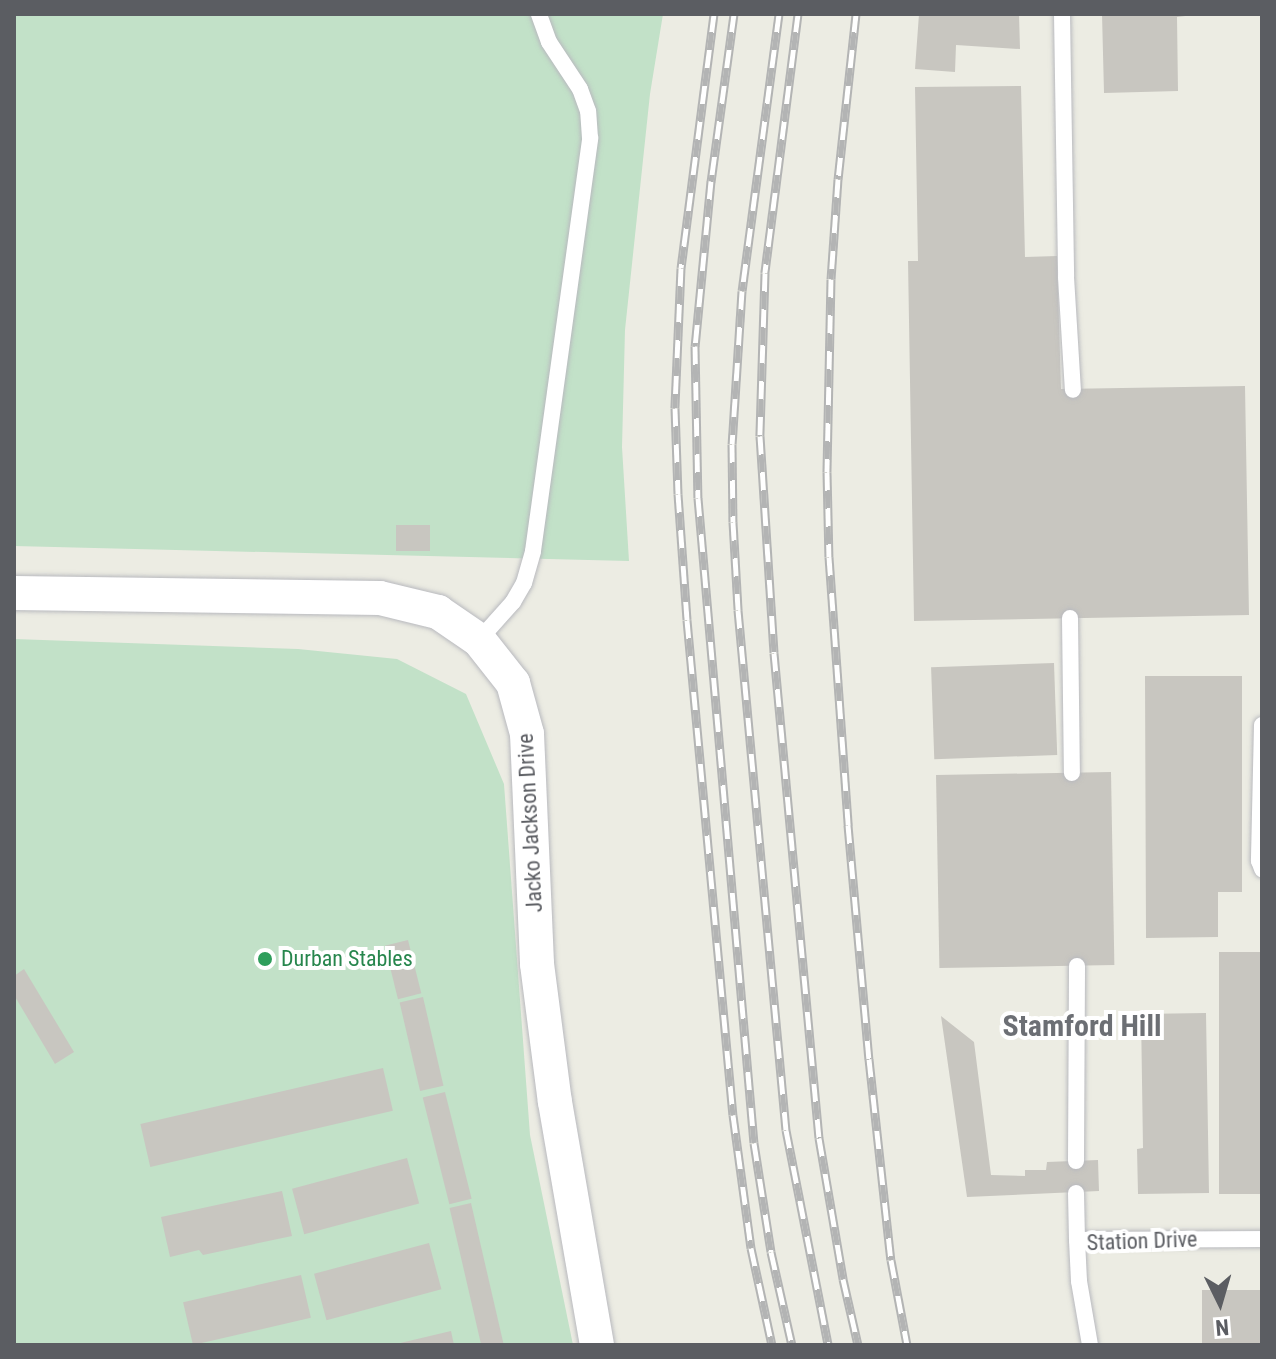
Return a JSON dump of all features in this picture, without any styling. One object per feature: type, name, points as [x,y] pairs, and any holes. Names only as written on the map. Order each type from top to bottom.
[{"type":"street","name":"Jacko Jackson Drive","points":[[14,593],[380,598],[438,612],[479,640],[513,683],[527,734],[537,964],[555,1102],[597,1345]]},
{"type":"lane","points":[[479,640],[513,602],[524,583],[533,551],[590,138],[588,111],[580,89],[549,42],[539,14]]},
{"type":"lane","points":[[1062,14],[1066,277],[1073,390]]},
{"type":"lane","points":[[1070,618],[1072,773]]},
{"type":"lane","points":[[1262,725],[1259,861],[1262,869]]},
{"type":"lane","points":[[1076,1161],[1077,966]]},
{"type":"lane","points":[[1076,1193],[1077,1240]]},
{"type":"lane","name":"Station Drive","points":[[1090,1345],[1079,1281],[1077,1240],[1262,1239]]},
{"type":"green space","points":[[14,14],[663,14],[650,94],[625,330],[622,447],[629,561],[14,546]]},
{"type":"green space","name":"Durban Stables","points":[[14,639],[298,649],[397,659],[466,694],[504,784],[530,1135],[573,1345],[14,1345]]},
{"type":"building","points":[[919,14],[1019,14],[1020,49],[956,45],[955,72],[915,69]]},
{"type":"building","points":[[1102,14],[1202,14],[1177,17],[1178,91],[1104,93]]},
{"type":"building","points":[[1021,86],[1025,257],[1057,256],[1061,389],[1245,386],[1249,615],[914,621],[908,261],[918,261],[915,87]]},
{"type":"building","points":[[396,525],[430,525],[430,551],[396,551]]},
{"type":"building","points":[[1054,663],[1057,755],[934,759],[931,667]]},
{"type":"building","points":[[1145,676],[1242,676],[1242,892],[1218,892],[1218,937],[1146,938]]},
{"type":"building","points":[[1111,772],[1114,965],[939,968],[936,775]]},
{"type":"building","points":[[408,940],[421,993],[398,999],[385,946]]},
{"type":"building","points":[[1219,952],[1262,952],[1262,1194],[1219,1194]]},
{"type":"building","points":[[24,969],[74,1052],[55,1064],[14,995],[14,976]]},
{"type":"building","points":[[423,997],[443,1086],[420,1091],[400,1002]]},
{"type":"building","points":[[1206,1013],[1209,1193],[1138,1194],[1137,1149],[1143,1148],[1141,1014]]},
{"type":"building","points":[[941,1016],[974,1042],[991,1175],[1025,1176],[1025,1170],[1046,1170],[1047,1162],[1098,1160],[1099,1191],[967,1197]]},
{"type":"building","points":[[383,1068],[393,1111],[150,1167],[140,1124]]},
{"type":"building","points":[[445,1092],[472,1199],[449,1204],[423,1098]]},
{"type":"building","points":[[407,1158],[419,1203],[304,1234],[292,1189]]},
{"type":"building","points":[[282,1191],[292,1236],[203,1255],[199,1250],[170,1257],[161,1217]]},
{"type":"building","points":[[471,1203],[504,1345],[481,1345],[450,1208]]},
{"type":"building","points":[[429,1243],[441,1289],[326,1320],[314,1274]]},
{"type":"building","points":[[301,1275],[311,1318],[193,1345],[183,1302]]},
{"type":"building","points":[[1202,1290],[1262,1290],[1262,1345],[1202,1345]]},
{"type":"building","points":[[451,1331],[454,1345],[396,1345],[396,1344]]},
{"type":"railway","points":[[714,14],[681,268],[675,408],[678,494],[733,1115],[751,1248],[772,1345]]},
{"type":"railway","points":[[734,14],[711,181],[695,346],[698,498],[754,1143],[771,1252],[792,1345]]},
{"type":"railway","points":[[779,14],[742,291],[732,444],[733,522],[738,610],[786,1130],[828,1345]]},
{"type":"railway","points":[[798,14],[765,273],[760,436],[774,653],[819,1138],[843,1279],[858,1345]]},
{"type":"railway","points":[[856,14],[838,179],[831,279],[827,472],[829,557],[869,1059],[891,1260],[907,1345]]},
{"type":"place","name":"Durban Stables","points":[[265,959]]},
{"type":"district","name":"Stamford Hill","points":[[1082,1026]]}]
